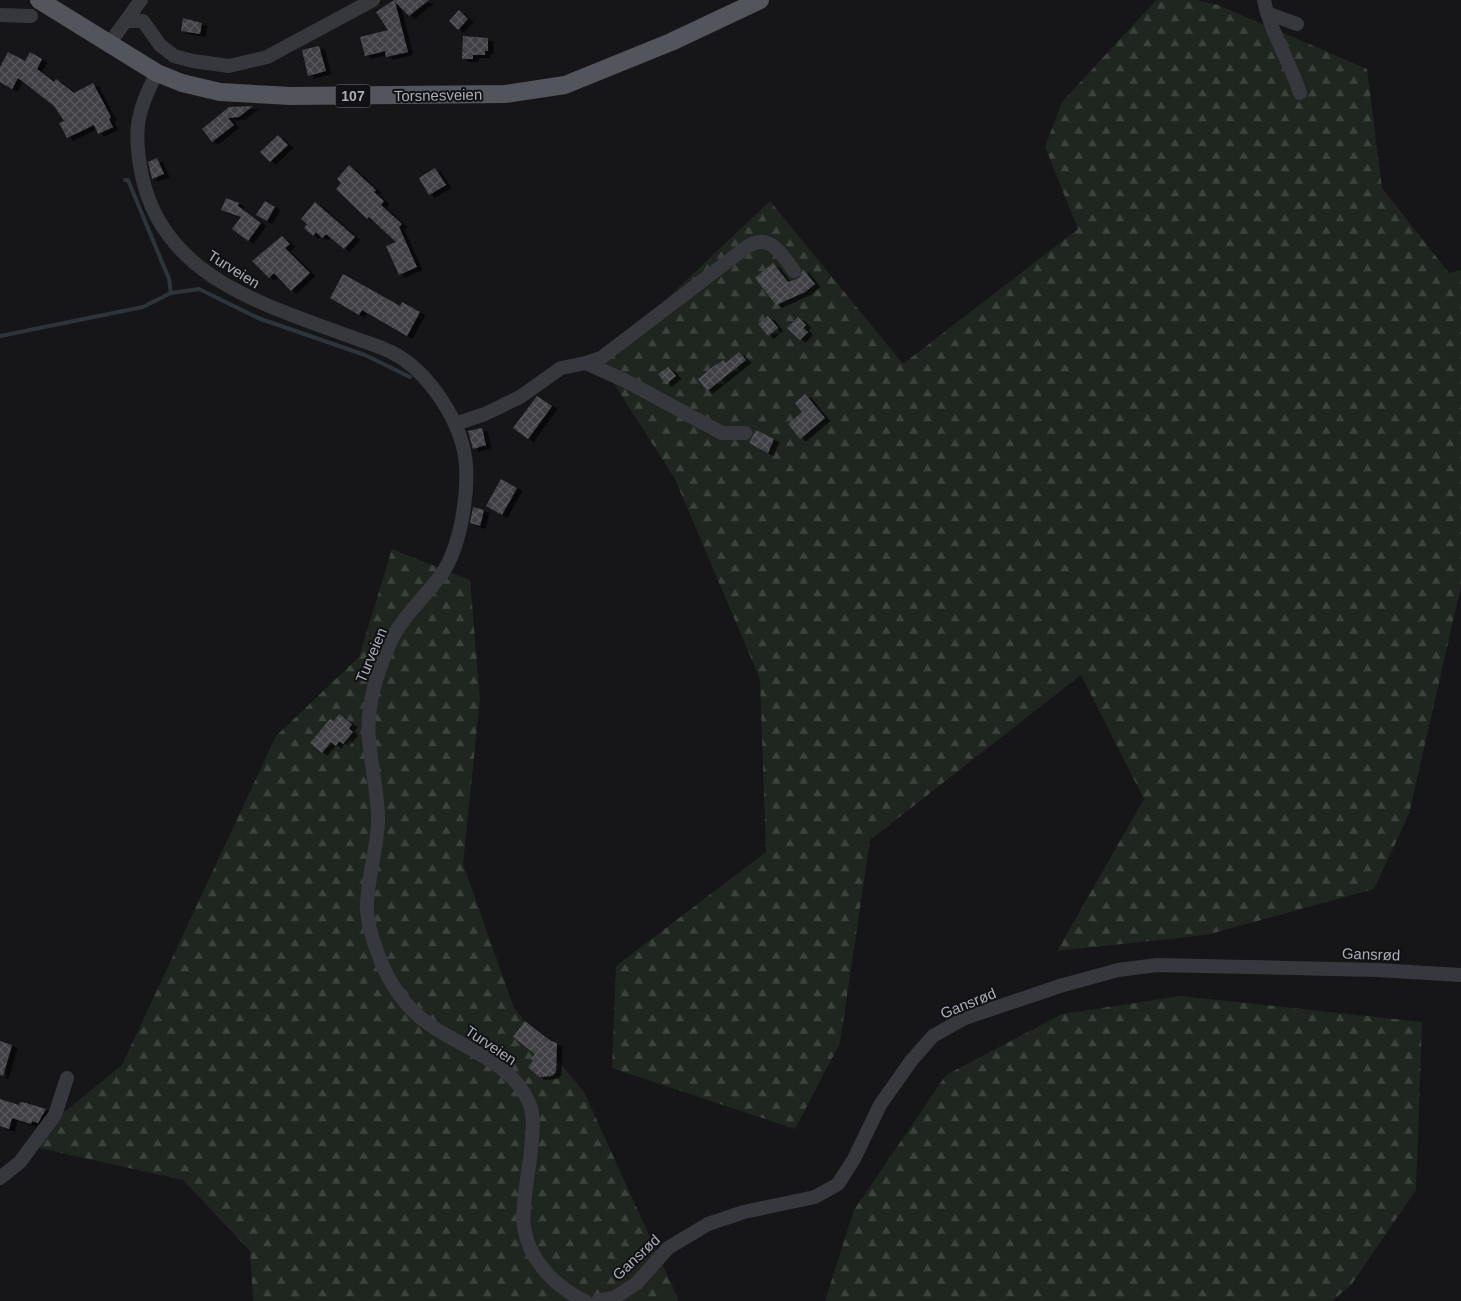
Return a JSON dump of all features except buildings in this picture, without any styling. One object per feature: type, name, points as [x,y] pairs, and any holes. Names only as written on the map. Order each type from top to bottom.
[{"type":"main road","name":"Torsnesveien","points":[[39,0],[157,73],[203,89],[240,95],[505,94],[565,84],[605,70],[671,42],[760,0]]},
{"type":"main road","name":"Torsnesveien","points":[[57,0],[109,44]]},
{"type":"street","points":[[109,44],[141,0]]},
{"type":"street","points":[[127,21],[143,21],[160,45],[174,56],[207,63],[234,65],[267,57],[373,0]]},
{"type":"street","points":[[1265,6],[1297,24]]},
{"type":"street","points":[[1265,6],[1292,67],[1300,92]]},
{"type":"street","points":[[0,15],[31,16]]},
{"type":"street","name":"Turveien","points":[[157,73],[140,108],[138,126],[139,162],[145,189],[154,215],[168,237],[188,259],[250,300],[393,353],[420,372],[442,400],[455,424],[466,462],[465,514],[445,570],[392,637],[374,684],[368,735],[378,818],[367,910],[376,950],[394,990],[426,1023],[498,1067],[522,1088],[532,1108],[533,1129],[523,1225],[532,1254],[548,1275],[574,1299]]},
{"type":"street","points":[[455,424],[485,414],[520,397],[561,368],[601,358],[748,246],[760,242],[768,244],[784,257],[794,271]]},
{"type":"street","points":[[586,363],[626,381],[722,433],[745,433]]},
{"type":"street","name":"Gansrød","points":[[598,1301],[614,1298],[637,1283],[668,1248],[708,1224],[744,1212],[815,1197],[838,1184],[854,1159],[880,1106],[911,1061],[933,1036],[965,1018],[1060,986],[1118,970],[1157,965],[1377,970],[1461,975]]},
{"type":"street","points":[[0,1178],[20,1162],[55,1115],[67,1078]]},
{"type":"green space","points":[[1156,0],[1197,0],[1218,5],[1367,69],[1382,188],[1449,273],[1461,270],[1461,586],[1409,814],[1374,889],[1206,935],[1057,951],[1144,799],[1081,675],[870,840],[840,1043],[795,1129],[612,1068],[616,966],[766,852],[760,679],[675,479],[600,362],[770,201],[903,364],[1078,229],[1045,147],[1062,102]]},
{"type":"green space","points":[[392,549],[470,580],[480,698],[463,864],[514,1008],[584,1092],[679,1301],[253,1301],[250,1251],[183,1180],[39,1148],[63,1113],[122,1065],[276,736],[359,657]]},
{"type":"green space","points":[[1181,996],[1422,1022],[1416,1190],[1351,1285],[1332,1301],[825,1301],[854,1210],[946,1075],[1062,1014]]},
{"type":"waterway","points":[[125,180],[128,180],[169,279],[171,293]]},
{"type":"waterway","points":[[0,336],[143,307],[171,293],[199,289],[258,318],[365,355],[410,377]]}]
